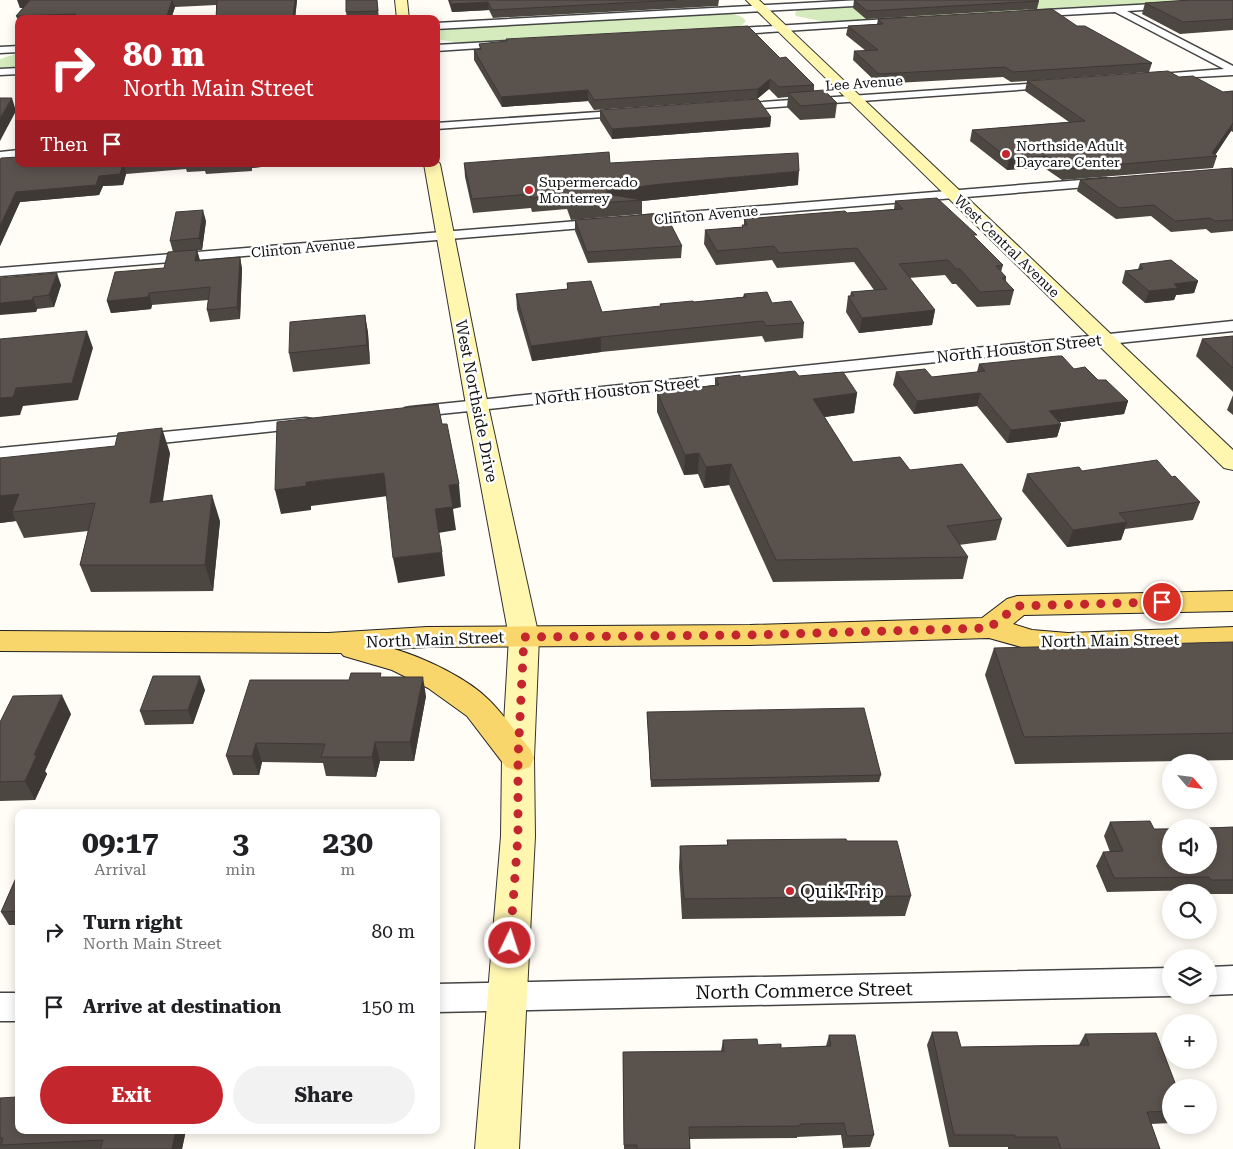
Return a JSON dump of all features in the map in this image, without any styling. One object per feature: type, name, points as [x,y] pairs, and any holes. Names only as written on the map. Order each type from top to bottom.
[{"type":"main road","points":[[989,628],[1017,606],[1233,601]]},
{"type":"main road","name":"North Main Street","points":[[0,641],[328,643],[427,637],[750,635],[989,628],[1032,640],[1068,643],[1233,637]]},
{"type":"main road","points":[[328,643],[402,662],[439,680],[478,708],[518,758]]},
{"type":"street","points":[[401,0],[403,15]]},
{"type":"street","points":[[440,26],[756,4],[908,0]]},
{"type":"street","points":[[1100,0],[1233,71]]},
{"type":"street","name":"West Central Avenue","points":[[756,4],[1233,463]]},
{"type":"street","points":[[1019,15],[1185,6]]},
{"type":"street","points":[[713,32],[910,21]]},
{"type":"street","points":[[440,48],[515,44]]},
{"type":"street","points":[[0,50],[15,49]]},
{"type":"street","points":[[0,72],[15,71]]},
{"type":"street","points":[[1134,79],[1233,71]]},
{"type":"street","name":"Lee Avenue","points":[[718,108],[1064,84]]},
{"type":"street","points":[[440,126],[640,113]]},
{"type":"street","points":[[0,156],[15,154]]},
{"type":"street","name":"West Northside Drive","points":[[433,167],[477,405],[524,637],[518,758],[518,836],[497,1149]]},
{"type":"street","name":"Clinton Avenue","points":[[0,272],[1117,181]]},
{"type":"street","name":"North Houston Street","points":[[390,414],[1233,326]]},
{"type":"street","points":[[0,454],[323,421]]},
{"type":"street","points":[[1217,981],[1233,980]]},
{"type":"street","name":"North Commerce Street","points":[[440,998],[1162,982]]},
{"type":"street","points":[[0,1007],[15,1007]]},
{"type":"green space","points":[[942,0],[1215,0],[826,22],[796,16],[795,13],[798,9]]},
{"type":"green space","points":[[717,12],[737,15],[746,21],[742,25],[729,28],[461,43],[440,40],[440,31],[456,27]]},
{"type":"green space","points":[[15,54],[15,70],[0,69],[0,59]]},
{"type":"building","points":[[30,0],[172,0],[167,15],[17,15]]},
{"type":"building","points":[[217,0],[295,0],[293,15],[216,15]]},
{"type":"building","points":[[346,0],[377,0],[378,11],[346,12]]},
{"type":"building","points":[[450,0],[676,0],[492,10],[488,2],[451,4]]},
{"type":"building","points":[[854,0],[1037,0],[1039,1],[867,11]]},
{"type":"building","points":[[1233,0],[1233,19],[1183,22],[1145,3]]},
{"type":"building","points":[[1052,9],[1077,26],[1085,26],[1152,63],[1013,72],[1005,67],[879,74],[854,51],[878,50],[848,26],[883,24],[878,19]]},
{"type":"building","points":[[748,26],[780,58],[786,57],[814,85],[779,87],[770,79],[758,89],[594,100],[588,90],[501,97],[474,50],[481,49],[479,44],[507,41],[506,39]]},
{"type":"building","points":[[1168,71],[1179,77],[1193,76],[1223,92],[1233,91],[1233,123],[1212,153],[1217,156],[1065,169],[1046,156],[1009,159],[972,130],[1085,121],[1027,81]]},
{"type":"building","points":[[824,90],[837,103],[801,106],[788,93]]},
{"type":"building","points":[[0,98],[12,98],[0,118]]},
{"type":"building","points":[[758,99],[771,117],[612,129],[600,110]]},
{"type":"building","points":[[609,152],[610,163],[798,153],[799,171],[607,191],[607,194],[642,200],[570,205],[566,195],[531,198],[530,194],[472,199],[464,163]]},
{"type":"building","points":[[15,157],[15,167],[122,167],[120,174],[99,176],[96,185],[16,192],[0,226],[1,158]]},
{"type":"building","points":[[1232,168],[1233,220],[1215,221],[1210,218],[1175,221],[1154,205],[1119,208],[1080,180]]},
{"type":"building","points":[[937,198],[977,235],[973,235],[1003,265],[996,266],[1006,277],[1002,278],[1014,290],[980,292],[960,269],[956,269],[948,260],[899,264],[935,310],[862,318],[848,296],[854,296],[851,292],[887,289],[857,248],[779,253],[774,246],[717,251],[705,230],[743,227],[742,225],[747,225],[744,219],[845,211],[847,213],[903,209],[895,201]]},
{"type":"building","points":[[203,210],[199,238],[170,241],[176,212]]},
{"type":"building","points":[[665,213],[682,246],[587,252],[575,220]]},
{"type":"building","points":[[197,250],[195,261],[240,257],[237,307],[207,310],[210,287],[149,293],[148,297],[107,301],[115,272],[164,268],[168,252]]},
{"type":"building","points":[[1171,260],[1198,281],[1174,284],[1178,288],[1149,291],[1125,271],[1143,269],[1140,264]]},
{"type":"building","points":[[57,273],[49,295],[33,297],[32,300],[0,303],[0,278]]},
{"type":"building","points":[[591,281],[602,312],[661,306],[660,304],[746,297],[744,294],[767,292],[772,303],[791,301],[804,323],[766,326],[763,321],[531,346],[516,294],[568,289],[567,283]]},
{"type":"building","points":[[365,315],[367,345],[289,353],[290,322]]},
{"type":"building","points":[[87,331],[72,383],[16,388],[13,397],[0,398],[0,339]]},
{"type":"building","points":[[1233,336],[1233,368],[1202,339]]},
{"type":"building","points":[[1062,356],[1074,369],[1085,367],[1098,380],[1106,380],[1128,401],[1049,411],[1061,424],[1011,430],[980,393],[917,401],[896,372],[925,369],[932,377],[985,371],[979,364]]},
{"type":"building","points":[[795,371],[799,376],[843,372],[857,393],[813,399],[853,462],[900,457],[910,470],[962,464],[1002,519],[947,526],[968,557],[776,560],[731,464],[706,467],[699,453],[685,455],[657,392],[719,385],[715,378]]},
{"type":"building","points":[[438,404],[442,424],[447,424],[459,484],[449,485],[453,507],[435,509],[442,552],[393,558],[384,473],[306,482],[306,486],[275,490],[277,422]]},
{"type":"building","points":[[162,428],[150,503],[212,495],[205,565],[80,565],[95,503],[12,512],[19,494],[0,496],[0,458],[115,446],[118,433]]},
{"type":"building","points":[[1157,460],[1172,477],[1175,476],[1200,502],[1119,513],[1127,522],[1073,530],[1027,474],[1079,467],[1082,471]]},
{"type":"building","points":[[1233,642],[1233,733],[1024,737],[994,648]]},
{"type":"building","points":[[351,673],[381,673],[380,677],[423,677],[410,742],[375,742],[372,757],[321,757],[325,744],[256,743],[252,756],[226,756],[250,680],[349,680]]},
{"type":"building","points":[[153,676],[200,676],[188,710],[140,711]]},
{"type":"building","points":[[62,695],[34,755],[37,755],[25,781],[0,782],[0,722],[13,696]]},
{"type":"building","points":[[864,708],[881,775],[651,780],[647,712]]},
{"type":"building","points":[[1150,821],[1154,829],[1162,829],[1162,874],[1217,874],[1217,828],[1233,827],[1233,880],[1211,880],[1209,877],[1114,878],[1103,852],[1123,851],[1110,822]]},
{"type":"building","name":"QuikTrip","points":[[846,839],[847,841],[897,841],[911,896],[684,899],[680,846],[728,845],[727,840]]},
{"type":"building","points":[[15,880],[15,911],[1,912]]},
{"type":"building","points":[[932,1032],[957,1032],[961,1047],[1089,1045],[1085,1034],[1156,1033],[1162,1049],[1162,1069],[1170,1069],[1174,1079],[1162,1079],[1162,1111],[1147,1112],[1160,1149],[1061,1149],[1057,1137],[954,1135]]},
{"type":"building","points":[[829,1035],[855,1035],[874,1135],[847,1136],[844,1123],[800,1124],[800,1126],[689,1127],[690,1149],[637,1149],[637,1145],[624,1145],[623,1052],[724,1051],[723,1040],[757,1039],[758,1045],[781,1044],[781,1048],[831,1046]]},
{"type":"building","points":[[15,1097],[15,1134],[175,1134],[172,1149],[100,1149],[103,1140],[1,1145],[3,1138],[0,1138],[0,1098]]},
{"type":"place","name":"Northside Adult Daycare Center","points":[[1006,154]]},
{"type":"place","name":"Supermercado Monterrey","points":[[529,190]]},
{"type":"place","name":"QuikTrip","points":[[790,891]]},
{"type":"route","points":[[510,943],[518,836],[518,758],[524,637],[750,635],[989,628],[1017,606],[1162,602]]}]
